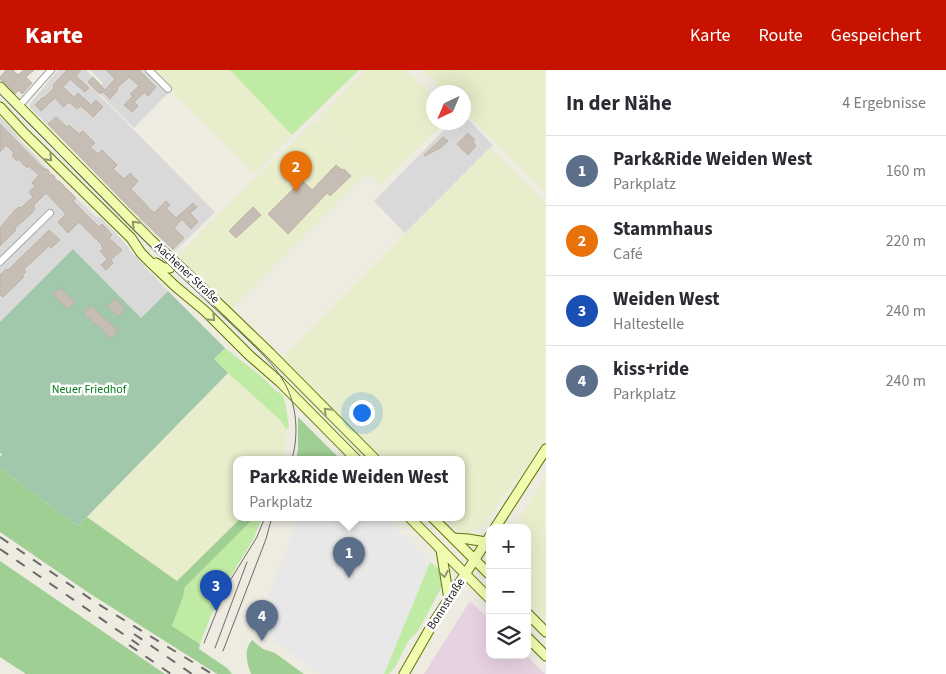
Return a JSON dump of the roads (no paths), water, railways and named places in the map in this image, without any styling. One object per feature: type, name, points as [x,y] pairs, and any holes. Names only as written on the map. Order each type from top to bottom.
[{"type":"main road","name":"Aachener Straße","points":[[0,87],[158,247],[172,258],[270,353],[372,456]]},
{"type":"main road","points":[[0,107],[12,109],[19,106]]},
{"type":"main road","points":[[15,123],[19,106]]},
{"type":"main road","name":"Aachener Straße","points":[[0,107],[131,238],[147,258],[175,286],[205,311],[249,355],[280,382],[353,456]]},
{"type":"main road","points":[[147,258],[168,269],[173,265],[172,258]]},
{"type":"main road","points":[[498,524],[546,449]]},
{"type":"main road","points":[[413,521],[486,595]]},
{"type":"main road","points":[[436,521],[486,571]]},
{"type":"main road","points":[[453,538],[486,539]]},
{"type":"main road","name":"Bonnstraße","points":[[404,674],[432,625],[486,542]]},
{"type":"main road","points":[[441,550],[449,598]]},
{"type":"main road","points":[[528,614],[546,632]]},
{"type":"main road","points":[[531,641],[546,656]]},
{"type":"street","points":[[19,106],[51,70]]},
{"type":"street","points":[[149,70],[168,89]]},
{"type":"street","points":[[0,262],[50,213]]},
{"type":"tram line","points":[[0,94],[129,226],[276,369],[292,400],[296,420],[296,440],[293,456]]},
{"type":"tram line","points":[[204,643],[231,579],[257,537],[263,521]]},
{"type":"tram line","points":[[223,651],[266,539],[271,521]]},
{"type":"tram line","points":[[215,648],[247,562]]},
{"type":"railway","points":[[0,537],[98,604],[212,674]]},
{"type":"railway","points":[[0,549],[139,645]]},
{"type":"railway","points":[[134,634],[192,674]]},
{"type":"railway","points":[[129,645],[171,674]]},
{"type":"place","name":"Stammhaus","points":[[296,192]]},
{"type":"place","name":"Park&Ride Weiden West","points":[[349,578]]},
{"type":"place","name":"Weiden West","points":[[216,611]]},
{"type":"place","name":"kiss+ride","points":[[262,641]]},
{"type":"park label","name":"Neuer Friedhof","points":[[89,389]]}]
